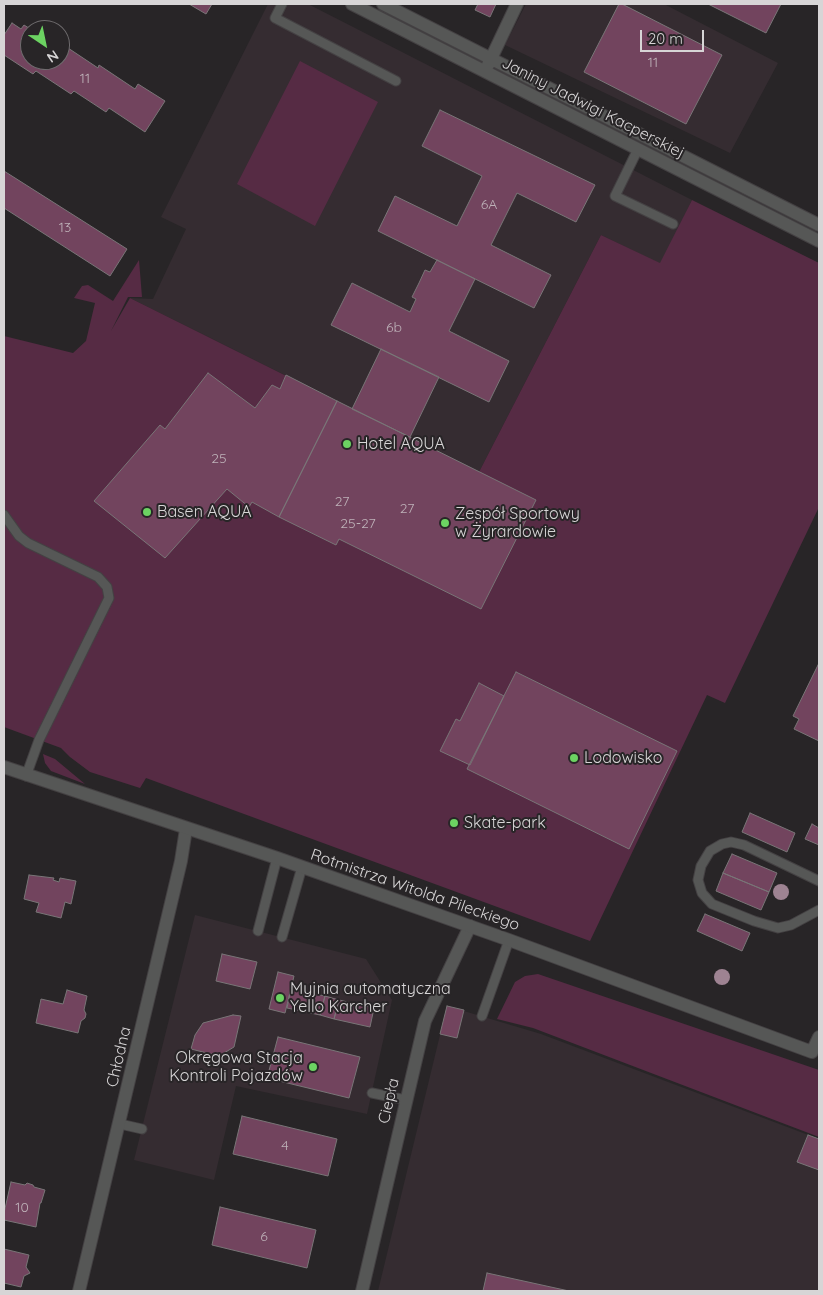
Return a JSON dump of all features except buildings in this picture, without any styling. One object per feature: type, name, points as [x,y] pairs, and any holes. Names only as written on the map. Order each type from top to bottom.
[{"type":"street","name":"Janiny Jadwigi Kacperskiej","points":[[352,4],[819,241]]},
{"type":"street","name":"Janiny Jadwigi Kacperskiej","points":[[383,4],[819,225]]},
{"type":"street","points":[[484,71],[517,4]]},
{"type":"street","points":[[638,149],[644,136]]},
{"type":"street","name":"Rotmistrza Witolda Pileckiego","points":[[4,767],[26,776],[277,858],[470,926],[816,1053]]},
{"type":"street","name":"Chłodna","points":[[79,1291],[181,861],[186,829]]},
{"type":"street","name":"Ciepła","points":[[362,1291],[425,1021],[470,926]]},
{"type":"street","points":[[816,1053],[819,1037]]},
{"type":"lane","points":[[282,4],[275,18],[396,81]]},
{"type":"lane","points":[[638,149],[615,196],[673,224]]},
{"type":"lane","points":[[4,515],[19,536],[28,543],[98,577],[107,588],[109,598],[39,740],[26,776]]},
{"type":"lane","points":[[819,881],[744,845],[731,842],[722,844],[710,851],[703,863],[698,880],[702,894],[712,904],[778,928],[791,925],[819,910]]},
{"type":"lane","points":[[258,931],[277,858]]},
{"type":"lane","points":[[282,937],[302,867]]},
{"type":"lane","points":[[482,1016],[508,940]]},
{"type":"lane","points":[[372,1093],[406,1100]]},
{"type":"lane","points":[[120,1124],[142,1129]]},
{"type":"shaded area","points":[[268,4],[308,4],[692,200],[661,264],[601,235],[479,472],[130,298],[153,299],[186,229],[161,217]]},
{"type":"shaded area","points":[[526,4],[664,4],[778,63],[730,153],[505,45]]},
{"type":"shaded area","points":[[300,61],[378,102],[315,226],[237,184]]},
{"type":"shaded area","points":[[692,200],[819,263],[819,507],[725,703],[707,695],[590,941],[146,778],[140,788],[90,772],[61,748],[4,727],[4,336],[73,353],[86,341],[95,303],[74,298],[82,286],[88,285],[113,301],[139,260],[142,297],[128,297],[111,331],[130,298],[479,472],[601,235],[660,263]]},
{"type":"shaded area","points":[[43,754],[55,759],[85,784],[51,771],[45,763]]},
{"type":"shaded area","points":[[195,915],[366,959],[392,1000],[367,1114],[236,1086],[214,1180],[134,1160]]},
{"type":"shaded area","points":[[538,974],[819,1070],[819,1137],[533,1028],[497,1019],[515,982],[525,976]]},
{"type":"shaded area","points":[[447,1006],[541,1034],[819,1139],[819,1291],[378,1291]]},
{"type":"place","name":"Hotel AQUA","points":[[347,444]]},
{"type":"place","name":"Basen AQUA","points":[[147,512]]},
{"type":"place","name":"Zespół Sportowy w Żyrardowie","points":[[445,523]]},
{"type":"place","name":"Lodowisko","points":[[574,758]]},
{"type":"place","name":"Skate-park","points":[[454,823]]},
{"type":"place","name":"Myjnia automatyczna Yello Karcher","points":[[280,998]]},
{"type":"place","name":"Okręgowa Stacja Kontroli Pojazdów","points":[[313,1067]]}]
